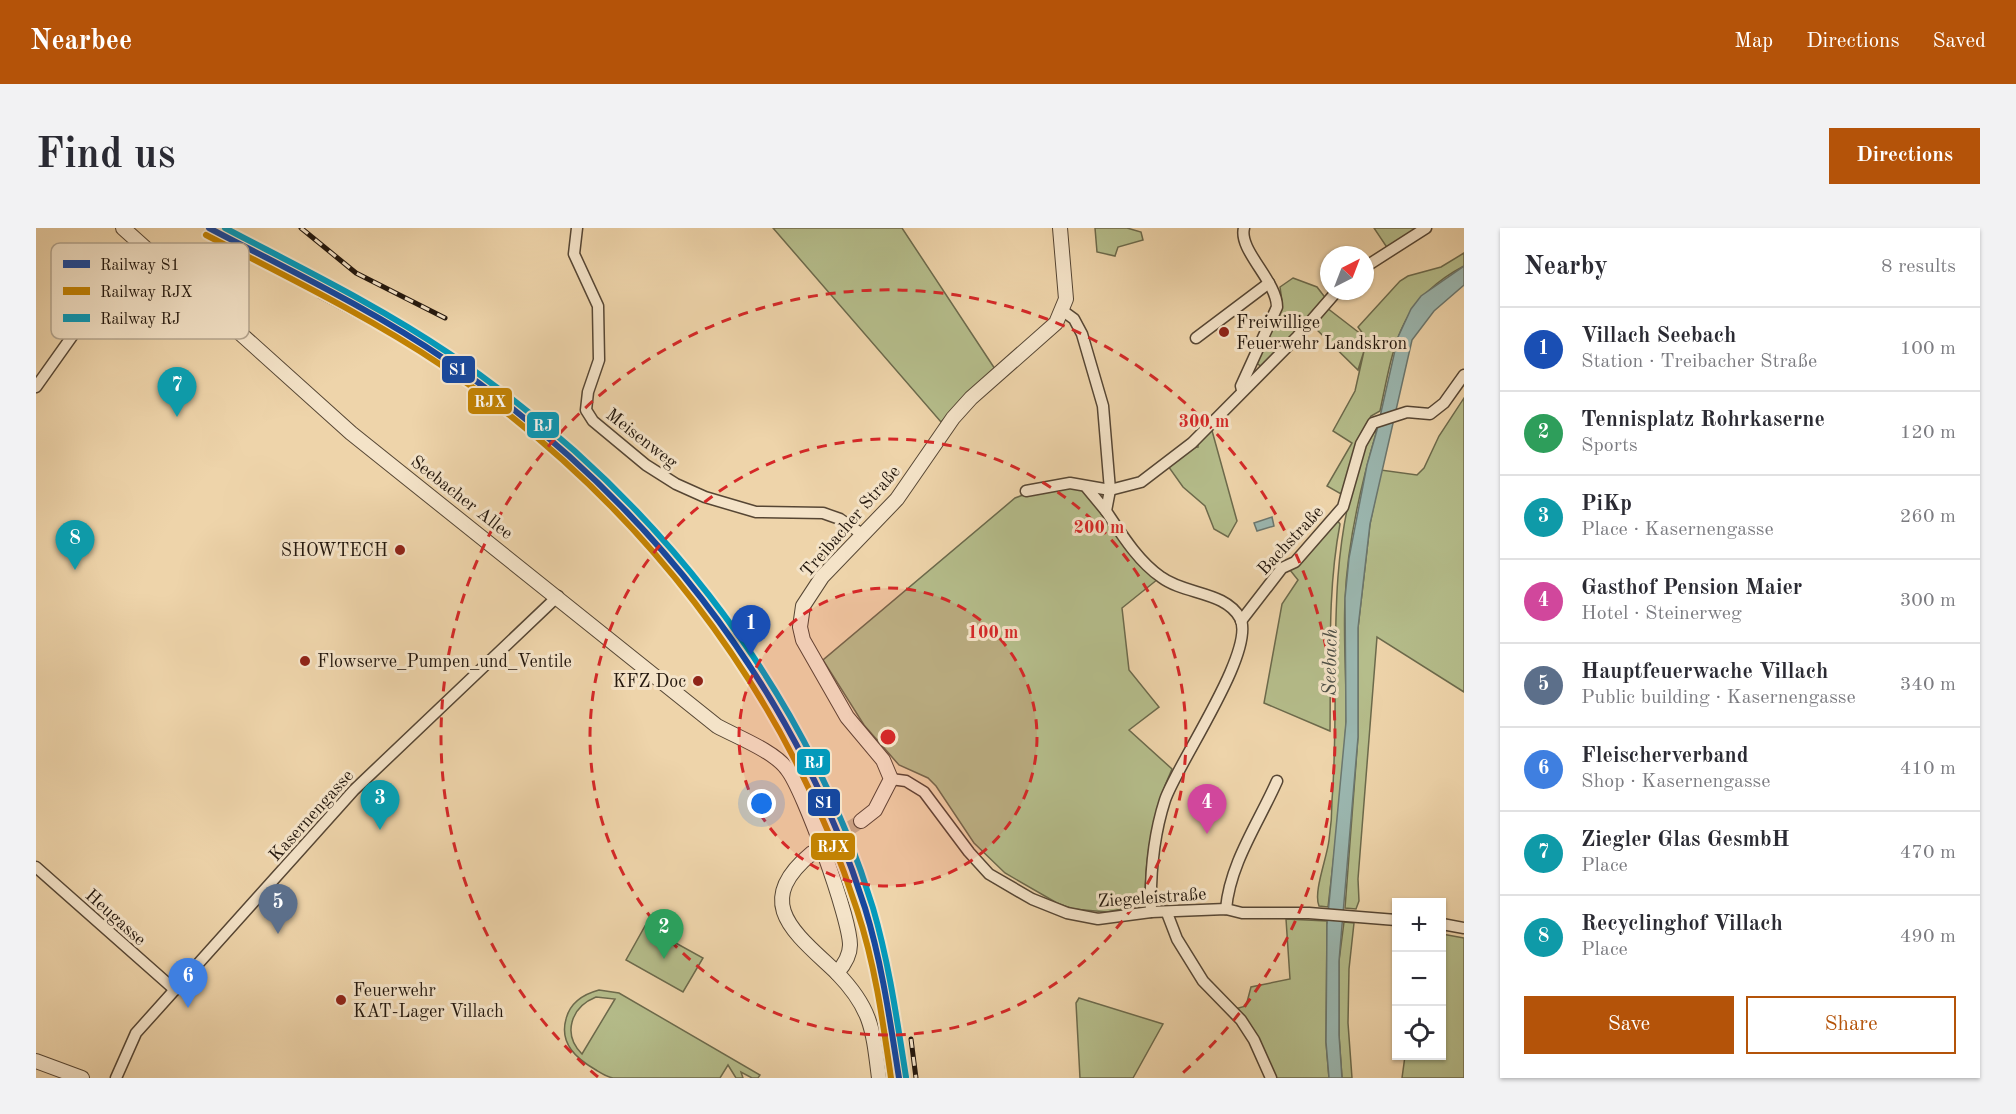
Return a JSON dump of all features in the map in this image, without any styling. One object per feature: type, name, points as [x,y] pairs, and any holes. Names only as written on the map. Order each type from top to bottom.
[{"type":"street","name":"Seebacher Allee","points":[[123,228],[139,242]]},
{"type":"street","name":"Meisenweg","points":[[577,228],[574,254],[598,306],[599,316],[599,360],[588,392],[586,410],[593,421],[646,465],[676,484],[705,497],[756,512],[823,513],[840,519],[862,534]]},
{"type":"street","points":[[1060,228],[1066,299],[1063,311],[1074,319],[1082,334],[1103,406],[1106,472],[1110,490],[1106,511]]},
{"type":"street","points":[[1242,391],[1241,386],[1277,307],[1277,295],[1246,244],[1244,228]]},
{"type":"street","points":[[1374,261],[1426,228]]},
{"type":"street","points":[[1196,338],[1269,282]]},
{"type":"street","points":[[1026,491],[1070,483],[1087,488],[1110,490],[1136,484],[1166,464],[1192,442],[1297,337],[1328,300]]},
{"type":"street","name":"Treibacher Straße","points":[[891,779],[883,760],[847,717],[803,640],[800,627],[802,606],[831,566],[909,484],[953,418],[979,392],[1045,336],[1063,311]]},
{"type":"street","points":[[36,387],[70,339]]},
{"type":"street","name":"Seebacher Allee","points":[[247,339],[351,433],[558,596],[717,726],[778,760],[792,776],[820,846],[849,934],[848,955],[837,973]]},
{"type":"street","name":"Bachstraße","points":[[1241,621],[1282,568],[1295,562],[1343,507],[1361,444],[1373,423],[1407,412],[1430,414],[1444,403],[1464,375]]},
{"type":"street","points":[[1087,488],[1125,539],[1162,578],[1190,592],[1221,600],[1233,609],[1241,621],[1243,639],[1202,733],[1173,780],[1165,801],[1151,861],[1151,912]]},
{"type":"street","name":"Kasernengasse","points":[[116,1078],[132,1038],[354,790],[558,596]]},
{"type":"street","points":[[861,821],[876,810],[891,779]]},
{"type":"street","name":"Ziegeleistraße","points":[[891,779],[906,781],[924,792],[969,852],[989,874],[1032,899],[1082,917],[1098,919],[1151,912],[1167,914],[1226,909],[1242,913],[1318,914],[1392,920]]},
{"type":"street","points":[[1226,909],[1227,890],[1233,873],[1277,781]]},
{"type":"street","points":[[812,853],[793,869],[785,881],[782,906],[788,923],[854,990],[868,1013],[879,1078]]},
{"type":"street","name":"Heugasse","points":[[36,867],[175,990]]},
{"type":"street","points":[[1167,914],[1177,939],[1203,981],[1241,1020],[1254,1040],[1271,1078]]},
{"type":"street","points":[[1446,925],[1464,928]]},
{"type":"street","points":[[36,1061],[82,1078]]},
{"type":"green space","points":[[773,228],[902,228],[995,369],[941,422]]},
{"type":"green space","points":[[1095,228],[1127,228],[1141,232],[1143,240],[1118,247],[1115,256],[1097,252]]},
{"type":"green space","points":[[1374,228],[1420,228],[1388,249]]},
{"type":"green space","points":[[1464,253],[1464,266],[1425,294],[1402,327],[1395,345],[1380,411],[1371,416],[1366,425],[1341,494],[1327,486],[1352,443],[1333,431],[1355,391],[1364,351],[1358,370],[1312,325],[1327,308],[1366,338],[1358,327],[1400,281],[1408,276],[1441,267]]},
{"type":"green space","points":[[1293,278],[1317,287],[1320,291],[1320,300],[1327,300],[1262,367],[1255,362],[1282,301],[1280,287]]},
{"type":"green space","points":[[1464,398],[1464,692],[1377,637],[1358,879],[1359,901],[1356,909],[1345,908],[1358,737],[1358,628],[1370,524],[1381,470],[1417,475],[1424,468],[1439,436]]},
{"type":"green space","points":[[1211,427],[1237,521],[1228,537],[1214,529],[1205,506],[1183,487],[1168,466],[1190,448],[1198,447],[1198,443]]},
{"type":"green space","points":[[1377,430],[1360,493],[1346,580],[1346,724],[1343,770],[1328,907],[1319,906],[1318,892],[1332,815],[1340,551],[1357,470],[1367,443]]},
{"type":"green space","points":[[1078,488],[1087,494],[1158,579],[1122,608],[1129,670],[1159,707],[1129,730],[1172,769],[1151,834],[1145,902],[1142,905],[1107,912],[1073,909],[1057,903],[1005,873],[974,843],[936,786],[928,778],[899,765],[864,725],[823,660],[1015,498],[1039,489]]},
{"type":"green space","points":[[1337,520],[1340,524],[1331,601],[1330,731],[1264,703],[1282,604],[1298,580],[1290,570]]},
{"type":"green space","points":[[1286,919],[1327,921],[1326,1042],[1329,1078],[1274,1078],[1235,1009],[1246,1006],[1251,987],[1290,979]]},
{"type":"green space","points":[[1344,922],[1354,923],[1349,969],[1348,1023],[1352,1078],[1342,1078],[1339,1035],[1339,961]]},
{"type":"green space","points":[[645,926],[703,958],[683,992],[626,960]]},
{"type":"green space","points":[[1446,935],[1464,938],[1464,1078],[1402,1078],[1404,1060],[1446,1060]]},
{"type":"green space","points":[[599,990],[619,993],[760,1075],[758,1078],[752,1078],[741,1072],[743,1078],[736,1078],[728,1065],[720,1078],[613,1078],[604,1075],[576,1056],[565,1036],[564,1028],[571,1008],[578,1000]],"holes":[[[596,997],[615,999],[582,1054],[572,1038],[571,1030],[575,1014],[580,1007]]]},
{"type":"green space","points":[[1079,998],[1163,1024],[1133,1078],[1080,1078],[1076,1003]]},
{"type":"water","name":"Seebach","points":[[1464,266],[1464,285],[1434,311],[1412,340],[1370,524],[1358,628],[1358,737],[1339,961],[1339,1035],[1342,1078],[1329,1078],[1326,1042],[1327,925],[1346,722],[1345,598],[1349,558],[1367,465],[1398,337],[1411,309],[1421,296]]},
{"type":"water","points":[[1272,517],[1274,526],[1257,531],[1254,523]]},
{"type":"tunnel","points":[[813,852],[861,821]]},
{"type":"railway","points":[[301,228],[356,273],[445,318]]},
{"type":"railway","points":[[319,296],[432,359],[468,383],[536,436],[600,494],[660,557],[714,625],[762,696],[804,772],[838,851],[870,951],[892,1078]]},
{"type":"railway","points":[[911,1039],[916,1078]]},
{"type":"rail line","name":"S1","points":[[209,228],[238,243]]},
{"type":"rail line","name":"RJ","points":[[225,228],[339,288],[423,336],[522,406],[589,464],[652,527],[709,595],[761,668],[805,744],[843,824],[879,929],[906,1077]]},
{"type":"rail line","name":"RJX","points":[[206,235],[221,243]]},
{"type":"rail line","name":"S1","points":[[249,249],[418,341],[517,412],[584,470],[646,532],[702,599],[753,671],[797,746],[835,825],[871,929],[885,992],[899,1078]]},
{"type":"rail line","name":"RJX","points":[[249,257],[384,329],[441,365],[512,417],[578,474],[639,536],[695,603],[745,674],[789,749],[826,828],[857,910],[869,951],[891,1078]]},
{"type":"place","name":"Freiwillige Feuerwehr Landskron","points":[[1224,332]]},
{"type":"place","name":"Ziegler Glas GesmbH","points":[[177,417]]},
{"type":"place","name":"SHOWTECH","points":[[400,550]]},
{"type":"place","name":"Recyclinghof Villach","points":[[75,570]]},
{"type":"place","name":"Villach Seebach","points":[[751,655]]},
{"type":"place","name":"Flowserve_Pumpen_und_Ventile","points":[[305,661]]},
{"type":"place","name":"KFZ Doc","points":[[698,681]]},
{"type":"place","name":"PiKp","points":[[380,830]]},
{"type":"place","name":"Gasthof Pension Maier","points":[[1207,834]]},
{"type":"place","name":"Hauptfeuerwache Villach","points":[[278,934]]},
{"type":"place","name":"Tennisplatz Rohrkaserne","points":[[664,959]]},
{"type":"place","name":"Feuerwehr KAT-Lager Villach","points":[[341,1000]]},
{"type":"place","name":"Fleischerverband","points":[[188,1008]]}]
